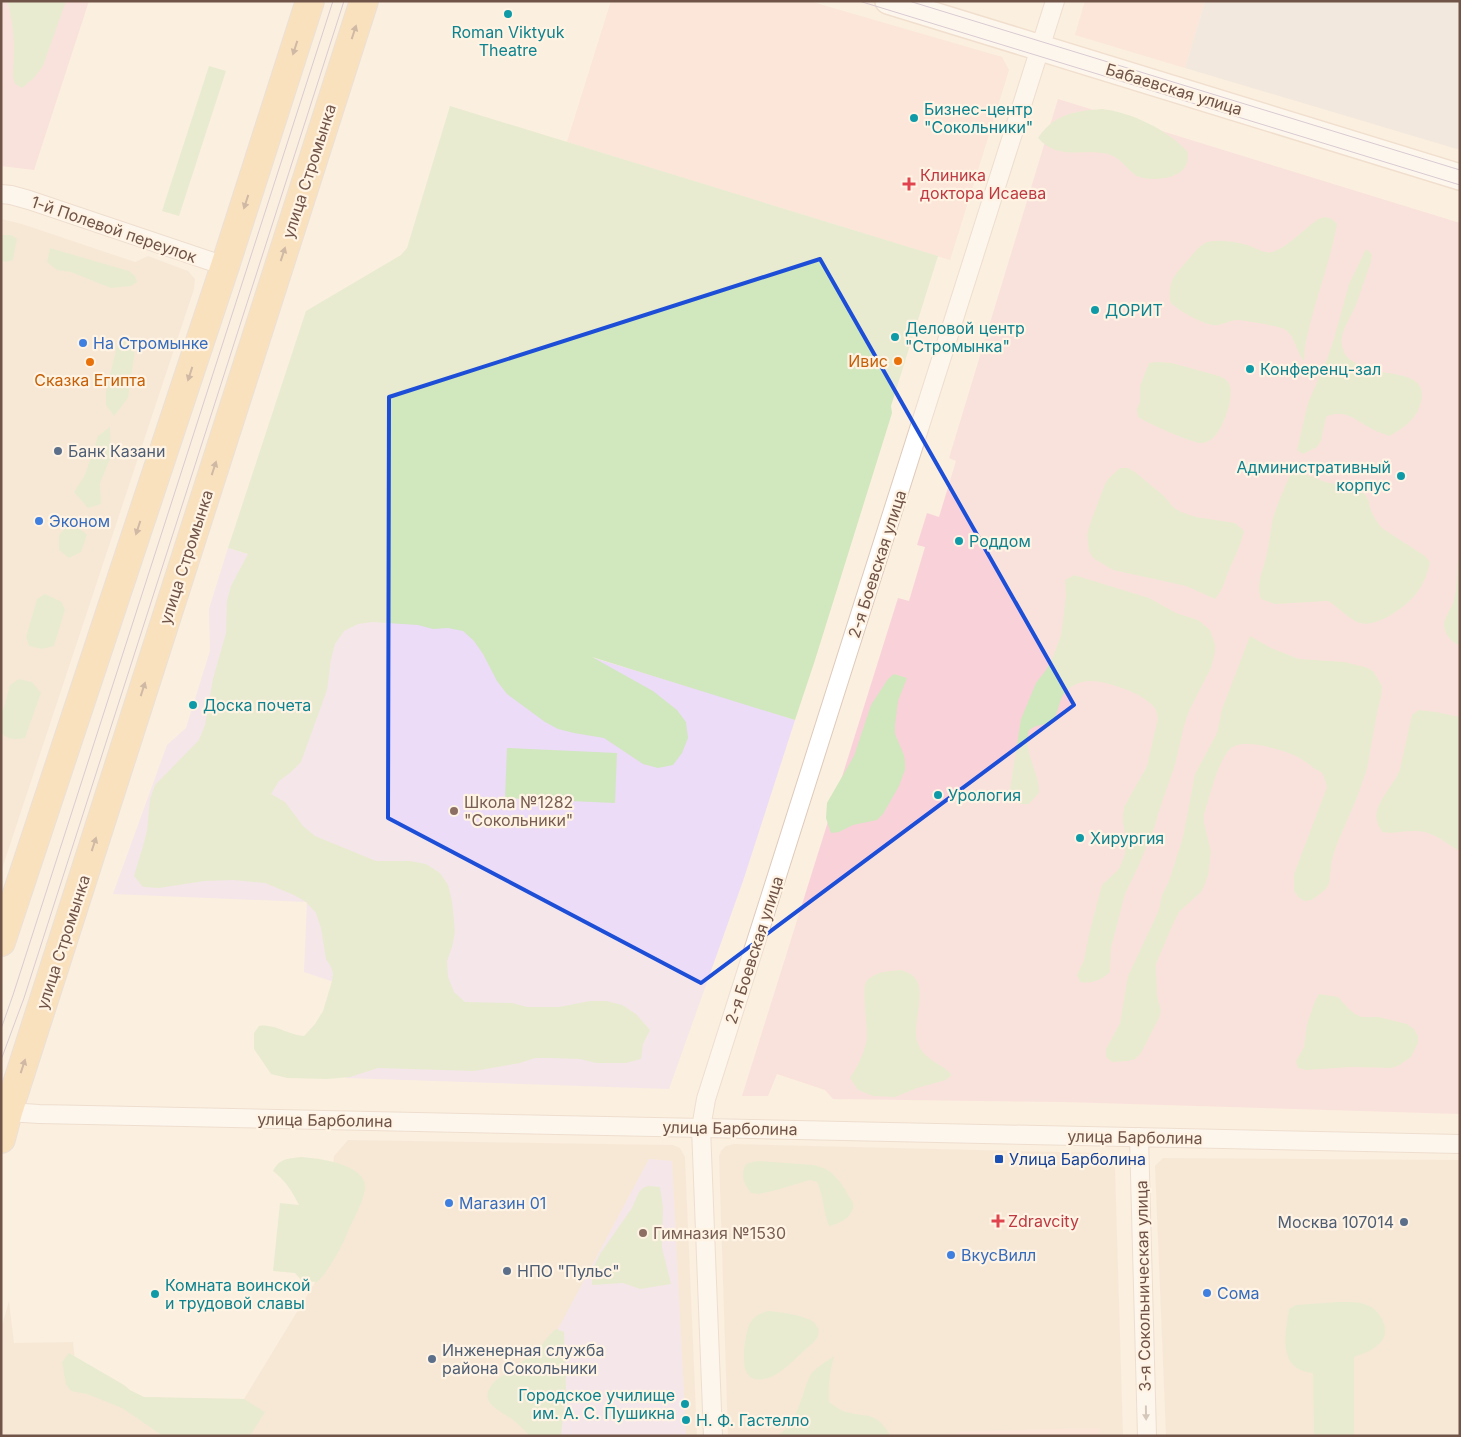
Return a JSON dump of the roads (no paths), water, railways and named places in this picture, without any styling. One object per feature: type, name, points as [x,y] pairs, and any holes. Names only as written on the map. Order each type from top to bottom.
[{"type":"main road","points":[[1,942],[225,266],[310,1]]},
{"type":"main road","name":"улица Стромынка","points":[[1,1139],[4,1109],[364,1]]},
{"type":"street","name":"Бабаевская улица","points":[[888,1],[1460,177]]},
{"type":"street","name":"2-я Боевская улица","points":[[713,1436],[700,1128],[706,1099],[1055,1]]},
{"type":"street","name":"1-й Полевой переулок","points":[[1,194],[29,200],[225,266]]},
{"type":"street","name":"улица Барболина","points":[[4,1109],[700,1128],[1460,1144]]},
{"type":"street","name":"3-я Сокольническая улица","points":[[1139,1137],[1147,1436]]},
{"type":"tram line","points":[[1,1029],[333,1]]},
{"type":"tram line","points":[[1,1060],[24,998],[344,1]]},
{"type":"tram line","points":[[859,1],[1460,185]]},
{"type":"tram line","points":[[909,1],[1460,170]]},
{"type":"place","name":"Roman Viktyuk Theatre","points":[[508,14]]},
{"type":"place","name":"Бизнес-центр \"Сокольники\"","points":[[914,118]]},
{"type":"place","name":"Клиника доктора Исаева","points":[[909,184]]},
{"type":"place","name":"ДОРИТ","points":[[1095,310]]},
{"type":"place","name":"Деловой центр \"Стромынка\"","points":[[895,337]]},
{"type":"place","name":"На Стромынке","points":[[83,343]]},
{"type":"place","name":"Ивис","points":[[898,361]]},
{"type":"place","name":"Сказка Египта","points":[[90,362]]},
{"type":"place","name":"Конференц-зал","points":[[1250,369]]},
{"type":"place","name":"Банк Казани","points":[[58,451]]},
{"type":"place","name":"Административный корпус","points":[[1401,476]]},
{"type":"place","name":"Эконом","points":[[39,521]]},
{"type":"place","name":"Роддом","points":[[959,541]]},
{"type":"place","name":"Доска почета","points":[[193,705]]},
{"type":"place","name":"Урология","points":[[938,795]]},
{"type":"place","name":"Школа №1282 \"Сокольники\"","points":[[454,811]]},
{"type":"place","name":"Хирургия","points":[[1080,838]]},
{"type":"place","name":"Улица Барболина","points":[[999,1159]]},
{"type":"place","name":"Магазин 01","points":[[449,1203]]},
{"type":"place","name":"Zdravcity","points":[[998,1221]]},
{"type":"place","name":"Москва 107014","points":[[1404,1222]]},
{"type":"place","name":"Гимназия №1530","points":[[643,1233]]},
{"type":"place","name":"ВкусВилл","points":[[951,1255]]},
{"type":"place","name":"НПО \"Пульс\"","points":[[507,1271]]},
{"type":"place","name":"Сома","points":[[1207,1293]]},
{"type":"place","name":"Комната воинской и трудовой славы","points":[[155,1294]]},
{"type":"place","name":"Инженерная служба района Сокольники","points":[[432,1359]]},
{"type":"place","name":"Городское училище им. А. С. Пушикна","points":[[685,1404]]},
{"type":"place","name":"Н. Ф. Гастелло","points":[[686,1420]]}]
